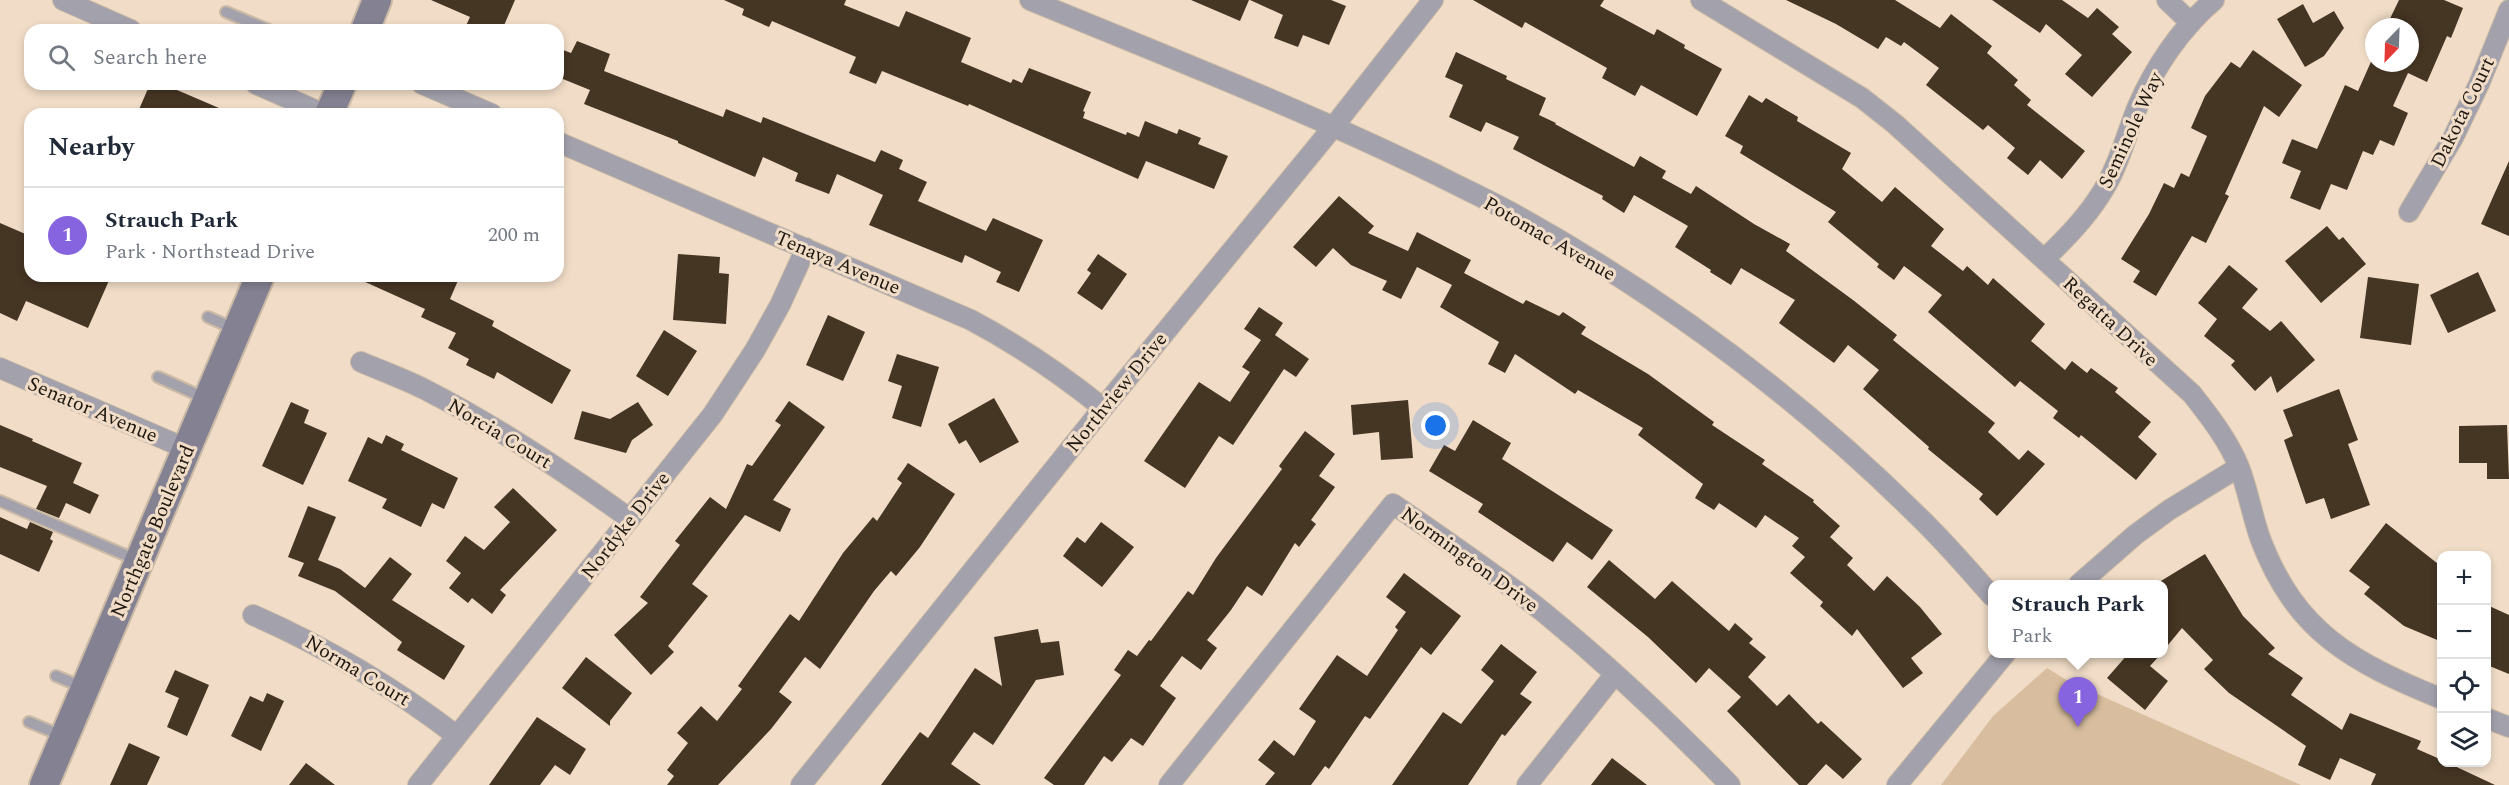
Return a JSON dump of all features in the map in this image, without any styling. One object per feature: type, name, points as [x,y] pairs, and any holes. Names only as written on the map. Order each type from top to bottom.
[{"type":"main road","points":[[367,24],[377,0]]},
{"type":"main road","points":[[332,108],[339,90]]},
{"type":"main road","name":"Northgate Boulevard","points":[[44,785],[258,282]]},
{"type":"street","points":[[63,0],[117,24]]},
{"type":"street","name":"Potomac Avenue","points":[[1030,0],[1334,126],[1513,213],[1600,265],[1685,322],[1767,383],[1845,448],[1919,517],[1988,592]]},
{"type":"street","name":"Northview Drive","points":[[801,785],[1103,408],[1334,126],[1433,0]]},
{"type":"street","name":"Regatta Drive","points":[[1701,0],[1862,98],[1895,124],[2192,394],[2213,422],[2239,467],[2259,536],[2275,573],[2297,607],[2325,637],[2358,661],[2391,678],[2437,697]]},
{"type":"street","points":[[2167,0],[2191,23]]},
{"type":"street","name":"Seminole Way","points":[[2044,259],[2086,217],[2119,159],[2138,107],[2156,70],[2191,23],[2214,0]]},
{"type":"street","name":"Dakota Court","points":[[2409,212],[2453,138],[2479,84],[2509,10]]},
{"type":"street","points":[[271,90],[311,108]]},
{"type":"street","points":[[436,90],[478,108]]},
{"type":"street","name":"Tenaya Avenue","points":[[564,145],[971,320],[1029,354],[1103,408]]},
{"type":"street","name":"Nordyke Drive","points":[[418,785],[713,414],[755,350],[780,305],[806,248]]},
{"type":"street","name":"Norcia Court","points":[[361,362],[422,388],[490,426],[572,477],[630,519]]},
{"type":"street","name":"Senator Avenue","points":[[0,368],[187,449]]},
{"type":"street","points":[[2085,580],[2135,535],[2169,510],[2239,467]]},
{"type":"street","name":"Normington Drive","points":[[1169,785],[1393,504],[1464,553],[1541,611],[1686,739],[1730,785]]},
{"type":"street","name":"Norma Court","points":[[253,615],[303,637],[373,675],[457,736]]},
{"type":"street","points":[[1897,785],[2002,658]]},
{"type":"street","points":[[1527,785],[1615,674]]},
{"type":"street","points":[[2491,720],[2509,727]]},
{"type":"lane","points":[[226,12],[255,24]]},
{"type":"lane","points":[[208,316],[238,330]]},
{"type":"lane","points":[[158,377],[208,400]]},
{"type":"lane","points":[[0,501],[139,561]]},
{"type":"lane","points":[[56,676],[85,688]]},
{"type":"lane","points":[[29,722],[65,737]]},
{"type":"shaded area","points":[[2047,668],[2068,681],[2301,785],[1941,785],[1993,716]]},
{"type":"building","points":[[431,0],[515,0],[505,24],[467,24],[470,17]]},
{"type":"building","points":[[724,0],[846,0],[844,5],[899,27],[906,11],[971,38],[961,62],[1011,83],[1013,79],[1022,83],[1029,68],[1091,92],[1083,111],[1085,112],[1083,118],[1126,135],[1127,132],[1139,137],[1145,121],[1177,134],[1179,129],[1201,138],[1198,144],[1228,156],[1214,189],[1146,161],[1138,179],[969,104],[968,106],[882,71],[876,84],[849,73],[856,57],[772,21],[769,27],[742,15],[744,9]]},
{"type":"building","points":[[1191,0],[1249,0],[1240,21]]},
{"type":"building","points":[[1250,0],[1331,0],[1346,6],[1329,45],[1303,35],[1298,47],[1274,38],[1283,15]]},
{"type":"building","points":[[1473,0],[1604,0],[1600,6],[1654,35],[1657,29],[1685,45],[1684,48],[1722,69],[1697,116],[1641,85],[1635,96],[1602,78],[1607,68],[1525,22],[1522,28]]},
{"type":"building","points":[[1786,0],[1895,0],[1940,28],[1951,14],[1992,46],[1987,53],[2018,80],[2014,85],[2031,100],[2027,105],[2085,151],[2062,179],[2040,160],[2028,175],[2007,158],[2015,148],[1988,125],[1983,130],[1926,85],[1939,68],[1904,42],[1901,46],[1886,37],[1878,49],[1836,24]]},
{"type":"building","points":[[1992,0],[2062,0],[2088,18],[2097,8],[2119,27],[2112,34],[2132,52],[2092,97],[2065,74],[2082,55],[2046,24],[2040,33]]},
{"type":"building","points":[[2399,0],[2444,0],[2463,8],[2451,38],[2447,36],[2427,82],[2408,73],[2393,106],[2408,113],[2394,146],[2380,140],[2373,155],[2363,151],[2347,190],[2331,184],[2320,210],[2290,198],[2301,171],[2282,163],[2292,139],[2317,149],[2345,85],[2358,91],[2366,72],[2419,72],[2419,18],[2390,18]]},
{"type":"building","points":[[2303,4],[2313,23],[2334,11],[2344,28],[2324,56],[2305,67],[2277,19]]},
{"type":"building","points":[[577,41],[610,54],[604,71],[723,117],[726,109],[761,123],[763,117],[875,162],[881,150],[903,160],[899,169],[927,182],[918,201],[986,231],[993,218],[1043,240],[1019,292],[996,282],[1001,272],[965,255],[962,263],[869,225],[883,195],[837,174],[829,194],[795,181],[798,173],[763,157],[755,177],[678,143],[678,141],[584,104],[590,90],[564,79],[564,50],[571,53]]},
{"type":"building","points":[[2253,50],[2302,85],[2279,117],[2264,106],[2225,194],[2229,196],[2206,243],[2192,236],[2156,296],[2133,282],[2140,271],[2121,259],[2149,214],[2164,183],[2174,188],[2181,173],[2189,177],[2207,136],[2191,128],[2205,96],[2231,62],[2240,68]]},
{"type":"building","points":[[1456,52],[1507,76],[1506,79],[1546,98],[1539,115],[1634,167],[1640,156],[1666,171],[1662,178],[1691,194],[1696,186],[1754,224],[1790,244],[1786,251],[1897,335],[1893,340],[1995,423],[1988,432],[2019,460],[2028,450],[2045,464],[1997,516],[1979,499],[1983,494],[1928,449],[1929,447],[1863,389],[1879,370],[1848,345],[1834,363],[1779,323],[1795,300],[1741,268],[1731,285],[1710,272],[1711,270],[1675,247],[1688,226],[1634,195],[1624,213],[1602,199],[1603,196],[1513,149],[1519,137],[1486,122],[1481,132],[1449,117],[1463,85],[1445,77]]},
{"type":"building","points":[[147,90],[177,90],[219,108],[140,108]]},
{"type":"building","points":[[1749,95],[1762,103],[1766,98],[1798,117],[1797,121],[1851,153],[1842,169],[1882,202],[1895,187],[1944,229],[1931,246],[1963,271],[1967,266],[1988,285],[1993,278],[2045,324],[2031,341],[2065,370],[2072,361],[2087,373],[2091,368],[2118,388],[2115,392],[2151,422],[2138,437],[2157,454],[2136,480],[2081,435],[2079,438],[2053,418],[2058,411],[2020,381],[2015,387],[1928,312],[1942,295],[1904,266],[1894,280],[1877,267],[1879,264],[1828,222],[1836,212],[1740,153],[1743,146],[1725,136]]},
{"type":"building","points":[[2509,161],[2509,236],[2481,224]]},
{"type":"building","points":[[1339,196],[1374,226],[1368,233],[1408,251],[1417,232],[1471,260],[1464,273],[1523,304],[1526,300],[1559,316],[1563,312],[1586,327],[1581,334],[1648,374],[1714,422],[1712,425],[1765,460],[1762,464],[1814,500],[1813,502],[1840,526],[1830,537],[1853,558],[1847,565],[1874,591],[1887,576],[1920,607],[1942,634],[1911,658],[1923,673],[1903,688],[1857,629],[1852,636],[1820,606],[1823,602],[1790,573],[1805,557],[1792,546],[1799,538],[1765,515],[1756,528],[1719,503],[1714,510],[1695,498],[1703,484],[1638,435],[1643,428],[1578,390],[1575,394],[1515,354],[1505,373],[1488,364],[1499,342],[1440,307],[1452,285],[1417,267],[1401,299],[1382,290],[1387,281],[1351,265],[1333,248],[1316,267],[1293,247]]},
{"type":"building","points":[[0,223],[24,233],[24,282],[108,282],[88,328],[26,301],[17,321],[0,313]]},
{"type":"building","points":[[2327,226],[2339,240],[2343,237],[2366,264],[2321,303],[2285,261]]},
{"type":"building","points":[[678,254],[720,257],[719,273],[729,274],[726,324],[673,320]]},
{"type":"building","points":[[1098,254],[1127,274],[1102,310],[1077,293],[1091,273],[1087,270]]},
{"type":"building","points":[[2229,265],[2258,289],[2242,308],[2270,331],[2281,321],[2315,360],[2277,393],[2271,376],[2255,391],[2231,365],[2235,361],[2204,336],[2217,319],[2198,303]]},
{"type":"building","points":[[2478,272],[2496,311],[2448,333],[2430,295]]},
{"type":"building","points":[[2368,277],[2419,284],[2411,345],[2360,338]]},
{"type":"building","points":[[365,282],[457,282],[450,299],[494,321],[492,326],[571,370],[552,404],[497,372],[494,379],[466,365],[469,359],[448,348],[456,333],[421,317],[425,309]]},
{"type":"building","points":[[1259,307],[1283,323],[1275,335],[1309,359],[1296,377],[1284,369],[1233,445],[1219,436],[1185,488],[1144,461],[1199,382],[1230,402],[1250,372],[1242,367],[1261,340],[1244,329]]},
{"type":"building","points":[[828,315],[865,332],[843,381],[806,365]]},
{"type":"building","points":[[664,330],[697,351],[668,396],[636,376]]},
{"type":"building","points":[[897,354],[939,367],[921,427],[892,418],[902,386],[888,381]]},
{"type":"building","points":[[2339,389],[2358,440],[2348,444],[2370,505],[2331,519],[2324,498],[2306,504],[2284,440],[2293,436],[2283,410]]},
{"type":"building","points":[[994,398],[1019,442],[980,463],[966,440],[959,444],[948,424]]},
{"type":"building","points":[[1408,400],[1413,458],[1381,460],[1379,432],[1353,435],[1351,405]]},
{"type":"building","points":[[789,401],[825,427],[773,500],[791,509],[780,532],[745,515],[692,584],[708,596],[668,646],[674,652],[651,675],[614,635],[648,603],[640,597],[680,545],[675,541],[710,497],[726,509],[747,464],[752,466],[781,425],[775,421]]},
{"type":"building","points":[[291,402],[309,410],[304,423],[327,433],[303,485],[262,466]]},
{"type":"building","points":[[638,402],[653,425],[632,440],[626,453],[574,439],[582,411],[610,419]]},
{"type":"building","points":[[1473,420],[1511,443],[1502,459],[1613,530],[1592,560],[1567,542],[1553,562],[1478,512],[1483,504],[1429,471],[1444,445],[1455,451]]},
{"type":"building","points":[[0,425],[82,463],[73,483],[99,495],[90,514],[66,503],[59,518],[36,509],[47,486],[0,467]]},
{"type":"building","points":[[2507,425],[2509,479],[2487,479],[2487,463],[2459,463],[2459,426]]},
{"type":"building","points":[[1305,431],[1335,454],[1319,476],[1335,487],[1311,520],[1316,524],[1299,547],[1295,543],[1262,596],[1247,586],[1207,640],[1217,648],[1201,670],[1182,656],[1160,686],[1176,698],[1143,746],[1131,738],[1112,762],[1104,756],[1084,785],[1054,785],[1044,778],[1121,675],[1114,670],[1128,650],[1137,656],[1188,591],[1193,595],[1216,558],[1282,469],[1279,466]]},
{"type":"building","points":[[386,435],[404,444],[401,450],[458,478],[444,509],[432,503],[421,527],[382,508],[387,499],[348,481],[368,437],[382,444]]},
{"type":"building","points":[[908,463],[955,494],[920,547],[896,576],[891,571],[874,591],[820,669],[805,657],[779,692],[792,702],[771,729],[718,785],[667,785],[674,776],[667,770],[688,743],[677,733],[701,706],[717,721],[742,689],[738,686],[790,614],[799,621],[843,553],[873,517],[877,521],[902,483],[897,479]]},
{"type":"building","points":[[513,488],[557,530],[500,590],[506,595],[492,614],[472,598],[468,603],[449,588],[461,573],[446,561],[465,536],[484,550],[510,522],[494,507]]},
{"type":"building","points":[[308,506],[336,517],[318,560],[340,569],[365,588],[390,557],[412,574],[392,600],[465,646],[444,680],[397,650],[402,642],[335,591],[298,576],[304,563],[288,557]]},
{"type":"building","points":[[0,517],[27,529],[30,522],[53,532],[50,539],[53,541],[39,572],[0,554]]},
{"type":"building","points":[[1101,522],[1134,547],[1102,587],[1063,556],[1077,537],[1085,543]]},
{"type":"building","points":[[2386,523],[2437,563],[2437,640],[2404,626],[2364,594],[2370,587],[2349,571]]},
{"type":"building","points":[[2205,554],[2243,616],[2275,648],[2268,654],[2303,678],[2291,695],[2342,730],[2350,713],[2421,741],[2417,749],[2437,758],[2437,767],[2457,767],[2495,785],[2371,785],[2376,774],[2340,758],[2330,780],[2298,765],[2306,746],[2229,693],[2204,669],[2213,660],[2182,628],[2168,645],[2168,580],[2163,580]]},
{"type":"building","points":[[1609,560],[1655,599],[1672,581],[1729,631],[1735,623],[1753,639],[1749,643],[1766,657],[1748,677],[1777,706],[1789,694],[1818,724],[1821,721],[1862,759],[1843,779],[1826,764],[1807,785],[1799,785],[1727,711],[1741,697],[1709,668],[1696,683],[1648,637],[1587,587]]},
{"type":"building","points":[[1404,573],[1461,616],[1431,655],[1421,647],[1370,719],[1365,716],[1329,769],[1325,766],[1311,785],[1265,785],[1275,773],[1258,760],[1274,740],[1294,756],[1316,721],[1299,709],[1337,655],[1367,676],[1398,630],[1395,627],[1406,612],[1386,597]]},
{"type":"building","points":[[2491,607],[2509,615],[2509,674],[2491,667]]},
{"type":"building","points":[[1038,629],[1041,643],[1059,641],[1064,675],[1036,680],[993,745],[974,732],[951,764],[981,785],[881,785],[920,732],[928,738],[975,668],[1002,686],[994,637]]},
{"type":"building","points":[[1501,644],[1537,672],[1520,694],[1532,702],[1505,736],[1502,734],[1468,785],[1392,785],[1443,712],[1461,724],[1494,681],[1481,670]]},
{"type":"building","points":[[586,657],[632,693],[610,721],[610,726],[562,688]]},
{"type":"building","points":[[2124,658],[2157,658],[2150,666],[2168,681],[2145,710],[2107,678]]},
{"type":"building","points":[[175,670],[209,685],[187,736],[167,727],[179,698],[165,692]]},
{"type":"building","points":[[267,693],[284,701],[261,751],[231,736],[250,696],[263,702]]},
{"type":"building","points":[[537,717],[586,749],[570,775],[555,765],[540,785],[489,785]]},
{"type":"building","points":[[129,743],[160,757],[147,785],[110,785]]},
{"type":"building","points":[[1612,758],[1647,785],[1591,785]]},
{"type":"building","points":[[306,763],[335,785],[289,785]]},
{"type":"place","name":"Strauch Park","points":[[2078,727]]}]
